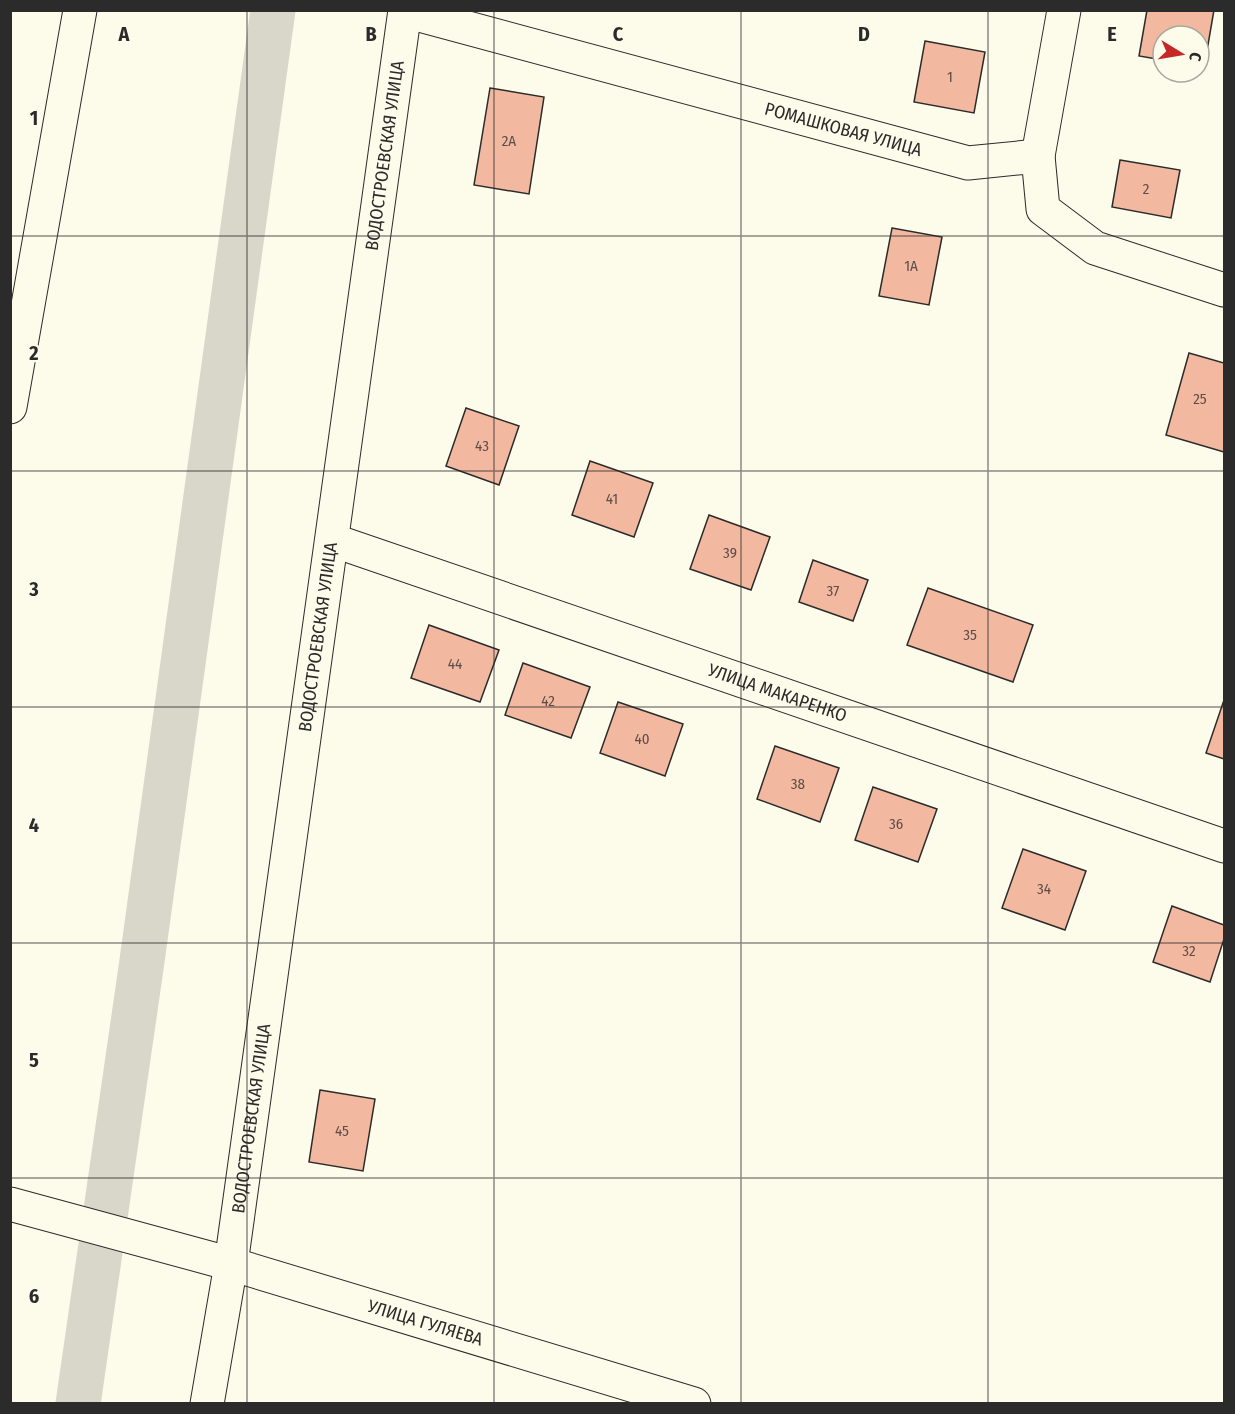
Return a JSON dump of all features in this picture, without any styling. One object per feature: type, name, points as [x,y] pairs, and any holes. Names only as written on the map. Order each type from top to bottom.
[{"type":"street","points":[[10,407],[80,10]]},
{"type":"street","points":[[1064,10],[1038,156],[1043,209],[1095,248],[1224,290]]},
{"type":"street","name":"РОМАШКОВАЯ УЛИЦА","points":[[405,11],[968,163],[1038,156]]},
{"type":"street","name":"ВОДОСТРОЕВСКАЯ УЛИЦА","points":[[207,1404],[231,1264],[405,11]]},
{"type":"street","name":"УЛИЦА МАКАРЕНКО","points":[[332,540],[1224,846]]},
{"type":"street","name":"УЛИЦА ГУЛЯЕВА","points":[[10,1204],[231,1264],[694,1404]]},
{"type":"building","points":[[1147,10],[1214,10],[1211,27],[1211,24],[1151,24],[1151,58],[1139,56]]},
{"type":"building","points":[[925,41],[985,52],[974,113],[914,102]]},
{"type":"building","points":[[490,88],[544,97],[529,194],[474,185]]},
{"type":"building","points":[[1120,160],[1180,170],[1171,218],[1112,207]]},
{"type":"building","points":[[892,228],[942,237],[929,305],[879,296]]},
{"type":"building","points":[[1189,353],[1224,363],[1224,452],[1166,435]]},
{"type":"building","points":[[466,408],[519,426],[499,485],[446,466]]},
{"type":"building","points":[[590,461],[653,483],[634,537],[572,515]]},
{"type":"building","points":[[709,515],[770,537],[751,590],[690,569]]},
{"type":"building","points":[[813,560],[868,580],[853,621],[799,602]]},
{"type":"building","points":[[928,588],[1033,625],[1013,682],[907,645]]},
{"type":"building","points":[[429,625],[499,650],[480,702],[411,678]]},
{"type":"building","points":[[523,663],[590,687],[571,738],[505,715]]},
{"type":"building","points":[[1224,700],[1224,759],[1206,753]]},
{"type":"building","points":[[618,702],[683,724],[665,776],[600,753]]},
{"type":"building","points":[[775,746],[839,768],[820,822],[757,799]]},
{"type":"building","points":[[873,787],[937,809],[918,862],[855,840]]},
{"type":"building","points":[[1023,849],[1086,871],[1065,930],[1002,908]]},
{"type":"building","points":[[1172,906],[1224,925],[1224,939],[1210,982],[1153,962]]},
{"type":"building","points":[[320,1090],[375,1099],[363,1171],[309,1162]]},
{"type":"waterway","points":[[78,1404],[141,968],[273,10]]}]
